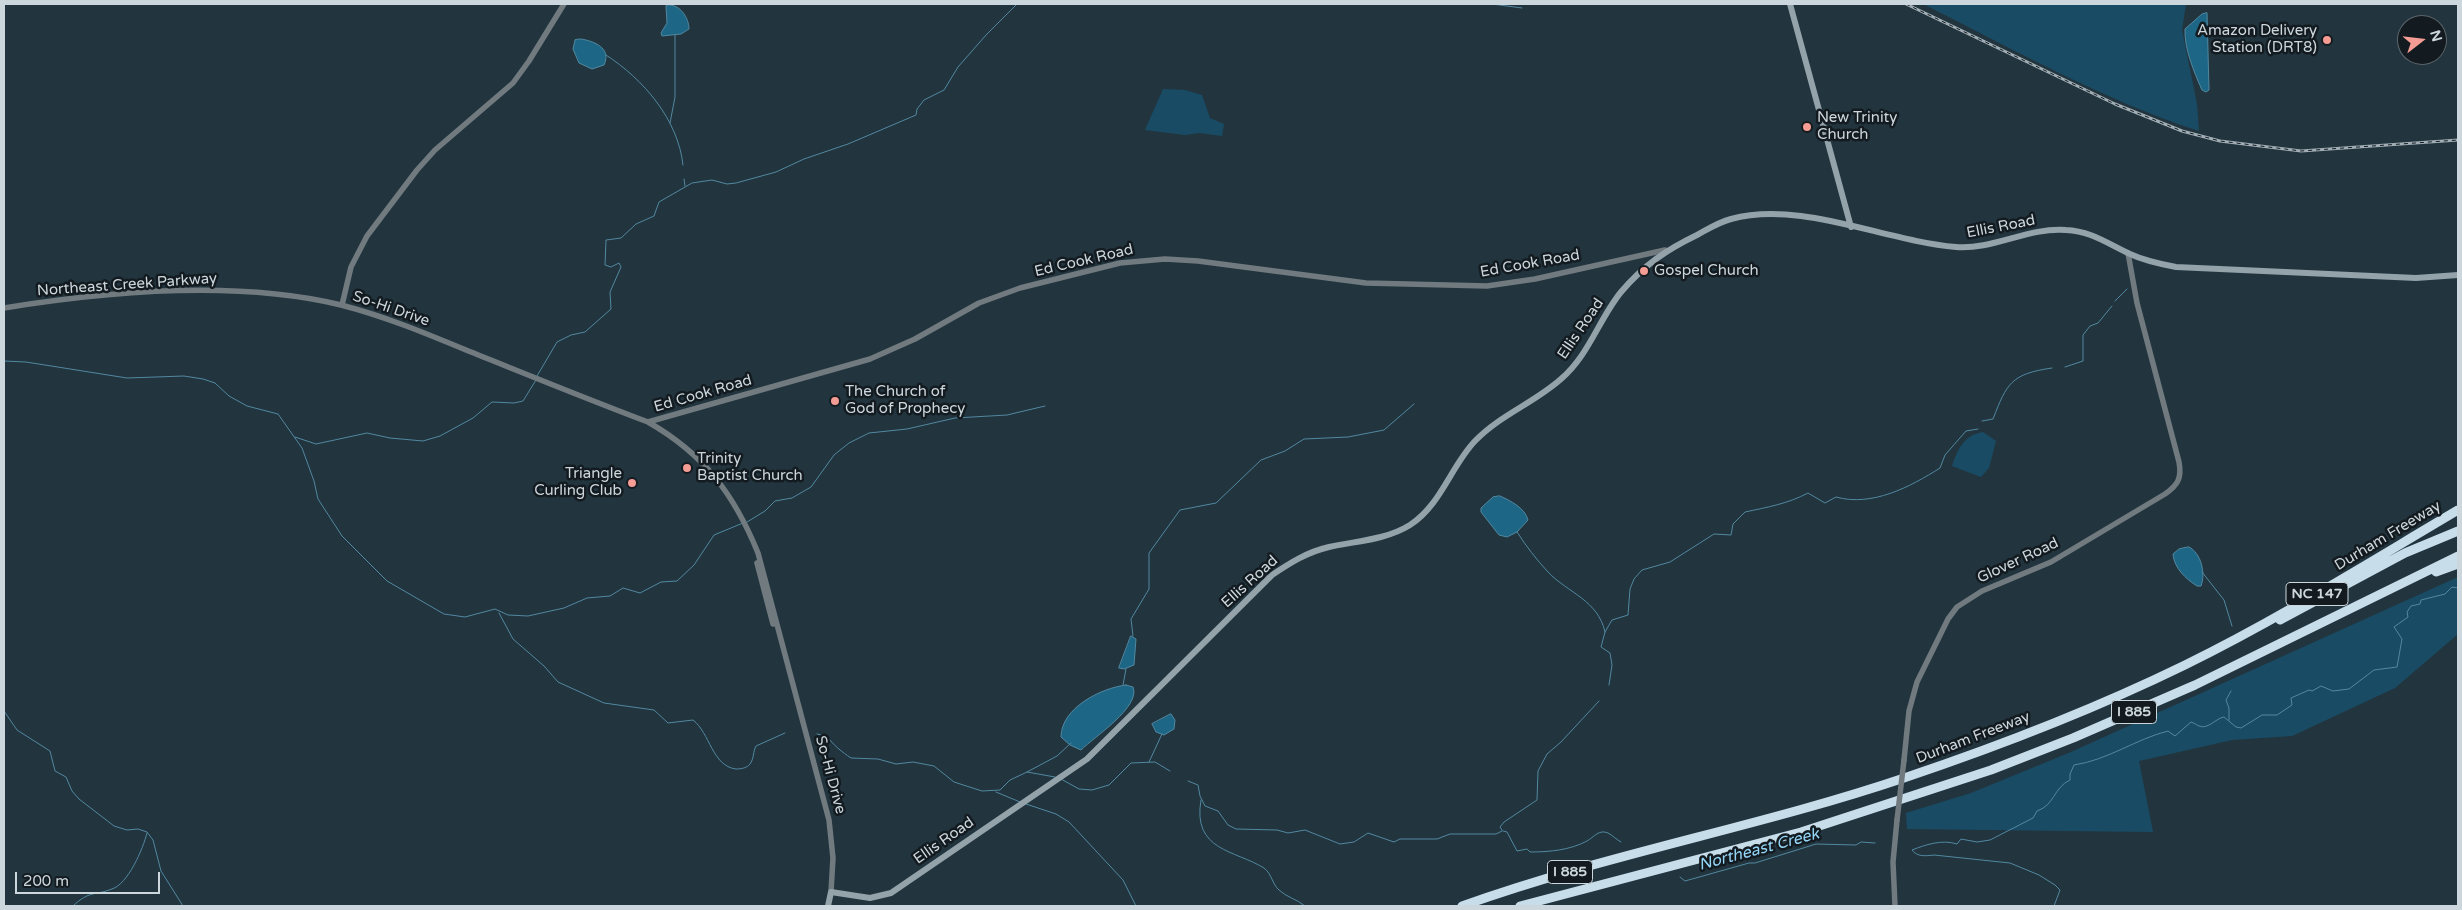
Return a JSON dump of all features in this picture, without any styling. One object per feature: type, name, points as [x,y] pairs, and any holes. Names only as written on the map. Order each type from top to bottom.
[{"type":"highway","name":"Durham Freeway","points":[[1462,906],[1546,879],[1783,816],[1917,774],[2065,718],[2186,664],[2347,577],[2458,510]]},
{"type":"highway","name":"I 885","points":[[2186,664],[2312,605],[2406,553],[2458,531]]},
{"type":"highway","points":[[2393,587],[2458,556]]},
{"type":"highway","name":"I 885","points":[[1520,906],[1801,832],[1999,766],[2082,734],[2195,685],[2393,587],[2458,564]]},
{"type":"main road","points":[[1790,4],[1851,227]]},
{"type":"main road","name":"Ellis Road","points":[[831,892],[870,898],[891,893],[1087,759],[1272,575],[1290,562],[1327,548],[1380,538],[1411,524],[1430,508],[1473,443],[1496,422],[1562,378],[1581,358],[1619,294],[1644,268],[1665,250],[1728,219],[1755,214],[1799,216],[1958,247],[1973,247],[2038,232],[2068,230],[2102,239],[2149,262],[2176,267],[2416,278],[2458,275]]},
{"type":"main road","points":[[828,906],[831,892]]},
{"type":"street","name":"So-Hi Drive","points":[[564,4],[529,61],[513,83],[435,150],[417,170],[367,236],[351,267],[342,306],[412,328],[648,422],[665,432],[702,460],[729,493],[748,529],[767,604],[787,667],[829,820],[833,858],[831,892]]},
{"type":"street","name":"Ed Cook Road","points":[[648,422],[870,359],[914,339],[979,303],[1020,288],[1120,263],[1165,259],[1198,261],[1373,284],[1487,286],[1535,279],[1665,250]]},
{"type":"street","name":"Glover Road","points":[[1895,906],[1893,862],[1909,711],[1917,682],[1948,619],[1957,607],[1982,591],[2051,562],[2165,494],[2179,482],[2180,469],[2137,303],[2126,256],[2128,253]]},
{"type":"street","name":"Northeast Creek Parkway","points":[[4,308],[58,300],[165,292],[225,291],[299,297],[342,306]]},
{"type":"shaded area","points":[[1923,4],[2186,4],[2182,30],[2197,104],[2199,131],[2093,89]]},
{"type":"shaded area","points":[[672,5],[683,12],[689,29],[681,34],[662,36],[661,33],[667,23],[666,6]]},
{"type":"shaded area","points":[[2207,13],[2209,90],[2206,92],[2202,90],[2190,60],[2185,29],[2202,14]]},
{"type":"shaded area","points":[[581,39],[596,44],[604,50],[606,59],[604,65],[592,69],[579,63],[573,49],[575,40]]},
{"type":"shaded area","points":[[1163,89],[1185,90],[1202,95],[1210,118],[1224,124],[1222,136],[1199,133],[1185,135],[1145,130]]},
{"type":"shaded area","points":[[1983,432],[1996,441],[1989,468],[1981,477],[1952,466],[1966,440]]},
{"type":"shaded area","points":[[1500,496],[1521,508],[1528,520],[1517,532],[1507,537],[1499,535],[1481,512],[1481,508],[1493,497]]},
{"type":"shaded area","points":[[2189,547],[2197,554],[2203,570],[2201,586],[2197,586],[2185,576],[2178,568],[2174,559],[2173,554],[2179,549]]},
{"type":"shaded area","points":[[2458,577],[2458,634],[2395,688],[2292,736],[2232,740],[2139,761],[2153,832],[1907,829],[1906,813],[1971,793],[2071,752]]},
{"type":"shaded area","points":[[1131,636],[1136,639],[1134,665],[1124,669],[1119,668]]},
{"type":"shaded area","points":[[1126,685],[1133,687],[1134,695],[1130,703],[1115,721],[1081,750],[1070,745],[1061,737],[1068,717],[1084,701],[1105,690]]},
{"type":"shaded area","points":[[1171,714],[1175,720],[1174,729],[1164,735],[1156,732],[1152,724]]},
{"type":"waterway","points":[[537,376],[557,342],[571,335],[585,332],[611,309],[610,292],[621,267],[619,263],[611,267],[605,265],[606,240],[621,238],[636,224],[654,216],[659,202],[692,183],[712,180],[727,184],[736,183],[776,172],[916,115],[917,109],[924,100],[944,90],[958,67],[1017,4]]},
{"type":"waterway","points":[[1492,4],[1522,8]]},
{"type":"waterway","points":[[670,123],[675,97],[675,35]]},
{"type":"waterway","points":[[606,55],[645,88],[666,116],[680,148],[683,165]]},
{"type":"waterway","points":[[684,179],[685,186]]},
{"type":"waterway","points":[[2115,301],[2127,289]]},
{"type":"waterway","points":[[2065,367],[2083,361],[2083,335],[2090,326],[2098,323],[2112,306]]},
{"type":"waterway","name":"Northeast Creek","points":[[4,361],[26,362],[127,378],[184,376],[203,379],[215,383],[229,396],[247,406],[278,414],[302,448],[314,481],[318,499],[342,536],[387,581],[444,614],[465,617],[495,609],[508,615],[528,616],[564,608],[587,598],[610,596],[623,588],[640,593],[661,582],[677,581],[694,565],[714,535],[743,523]]},
{"type":"waterway","points":[[1982,421],[1993,419],[2002,397],[2012,382],[2027,373],[2052,368]]},
{"type":"waterway","points":[[295,437],[316,444],[367,433],[390,438],[423,441],[440,436],[473,418],[492,402],[514,403],[523,401],[536,380]]},
{"type":"waterway","points":[[1133,636],[1131,619],[1149,589],[1149,553],[1180,510],[1216,503],[1261,460],[1285,451],[1304,439],[1348,437],[1384,430],[1414,404]]},
{"type":"waterway","points":[[747,522],[765,511],[775,501],[792,498],[811,487],[834,455],[849,443],[869,433],[907,429],[955,418],[1007,415],[1045,406]]},
{"type":"waterway","points":[[1609,685],[1612,665],[1610,653],[1601,647],[1605,632],[1612,620],[1628,615],[1630,589],[1634,579],[1642,570],[1670,562],[1714,534],[1731,535],[1733,524],[1745,512],[1785,503],[1808,493],[1825,503],[1836,497],[1850,499],[1877,497],[1903,488],[1940,468],[1945,455],[1966,431],[1978,429]]},
{"type":"waterway","points":[[1517,532],[1548,572],[1589,604],[1596,612],[1605,632]]},
{"type":"waterway","points":[[2202,572],[2224,600],[2232,626]]},
{"type":"waterway","points":[[2054,906],[2060,890],[2055,885],[2039,875],[2010,863],[1934,855],[1922,856],[1912,850],[1940,842],[1957,844],[1961,839],[1977,842],[1990,840],[2033,818],[2037,811],[2051,801],[2060,787],[2070,780],[2070,774],[2074,765],[2099,759],[2168,731],[2175,736],[2191,722],[2202,727],[2224,717],[2236,727],[2241,728],[2262,715],[2277,715],[2292,705],[2291,698],[2309,690],[2312,691],[2321,686],[2333,691],[2349,689],[2374,670],[2397,667],[2402,639],[2394,627],[2408,617],[2407,612],[2411,606],[2420,604],[2421,600],[2445,594],[2452,587],[2458,588]]},
{"type":"waterway","name":"Northeast Creek","points":[[499,613],[513,639],[544,666],[558,682],[604,703],[654,710],[668,723],[693,720],[704,733],[716,756],[728,767],[736,769],[747,766],[751,762],[756,746],[785,733]]},
{"type":"waterway","points":[[1123,685],[1126,669]]},
{"type":"waterway","points":[[2229,720],[2229,708],[2226,700],[2231,691]]},
{"type":"waterway","points":[[1502,830],[1500,827],[1504,822],[1537,800],[1538,771],[1547,754],[1561,742],[1599,701]]},
{"type":"waterway","points":[[4,711],[17,730],[50,751],[55,771],[66,777],[72,791],[79,799],[114,826],[127,830],[138,829],[147,832],[153,840],[161,871],[183,906]]},
{"type":"waterway","name":"Northeast Creek","points":[[817,734],[827,736],[851,758],[878,759],[896,764],[913,762],[934,766],[954,782],[982,791],[1000,790],[1010,780],[1027,772],[1055,777]]},
{"type":"waterway","points":[[1149,762],[1162,734]]},
{"type":"waterway","points":[[1027,772],[1057,756],[1071,743]]},
{"type":"waterway","name":"Northeast Creek","points":[[1061,779],[1079,789],[1092,790],[1109,785],[1131,763],[1155,762],[1170,771]]},
{"type":"waterway","name":"Northeast Creek","points":[[1188,781],[1198,785],[1200,796],[1205,806],[1218,811],[1228,825],[1236,829],[1277,830],[1288,833],[1305,830],[1340,844],[1354,842],[1368,833],[1394,842],[1400,839],[1437,839],[1450,834],[1496,834],[1502,831]]},
{"type":"waterway","points":[[996,792],[1020,802]]},
{"type":"waterway","points":[[1201,800],[1200,817],[1203,830],[1209,839],[1229,852],[1264,868],[1279,890],[1305,906]]},
{"type":"waterway","points":[[1026,804],[1056,814],[1069,822],[1123,880],[1136,906]]},
{"type":"waterway","name":"Northeast Creek","points":[[1503,831],[1507,832],[1517,851],[1527,849],[1530,852],[1560,850],[1580,844],[1602,832],[1608,833],[1621,842]]},
{"type":"waterway","points":[[73,906],[92,894],[118,886],[129,873],[142,848],[147,833]]},
{"type":"waterway","name":"Northeast Creek","points":[[1680,877],[1685,881],[1755,863],[1816,844],[1856,845],[1861,842],[1875,843]]},
{"type":"railway","points":[[1906,4],[2115,104],[2182,131],[2220,141],[2301,151],[2458,140]]},
{"type":"place","name":"Amazon Delivery Station (DRT8)","points":[[2327,40]]},
{"type":"place","name":"New Trinity Church","points":[[1807,127]]},
{"type":"place","name":"Gospel Church","points":[[1644,271]]},
{"type":"place","name":"The Church of God of Prophecy","points":[[835,401]]},
{"type":"place","name":"Trinity Baptist Church","points":[[687,468]]},
{"type":"place","name":"Triangle Curling Club","points":[[632,483]]}]
